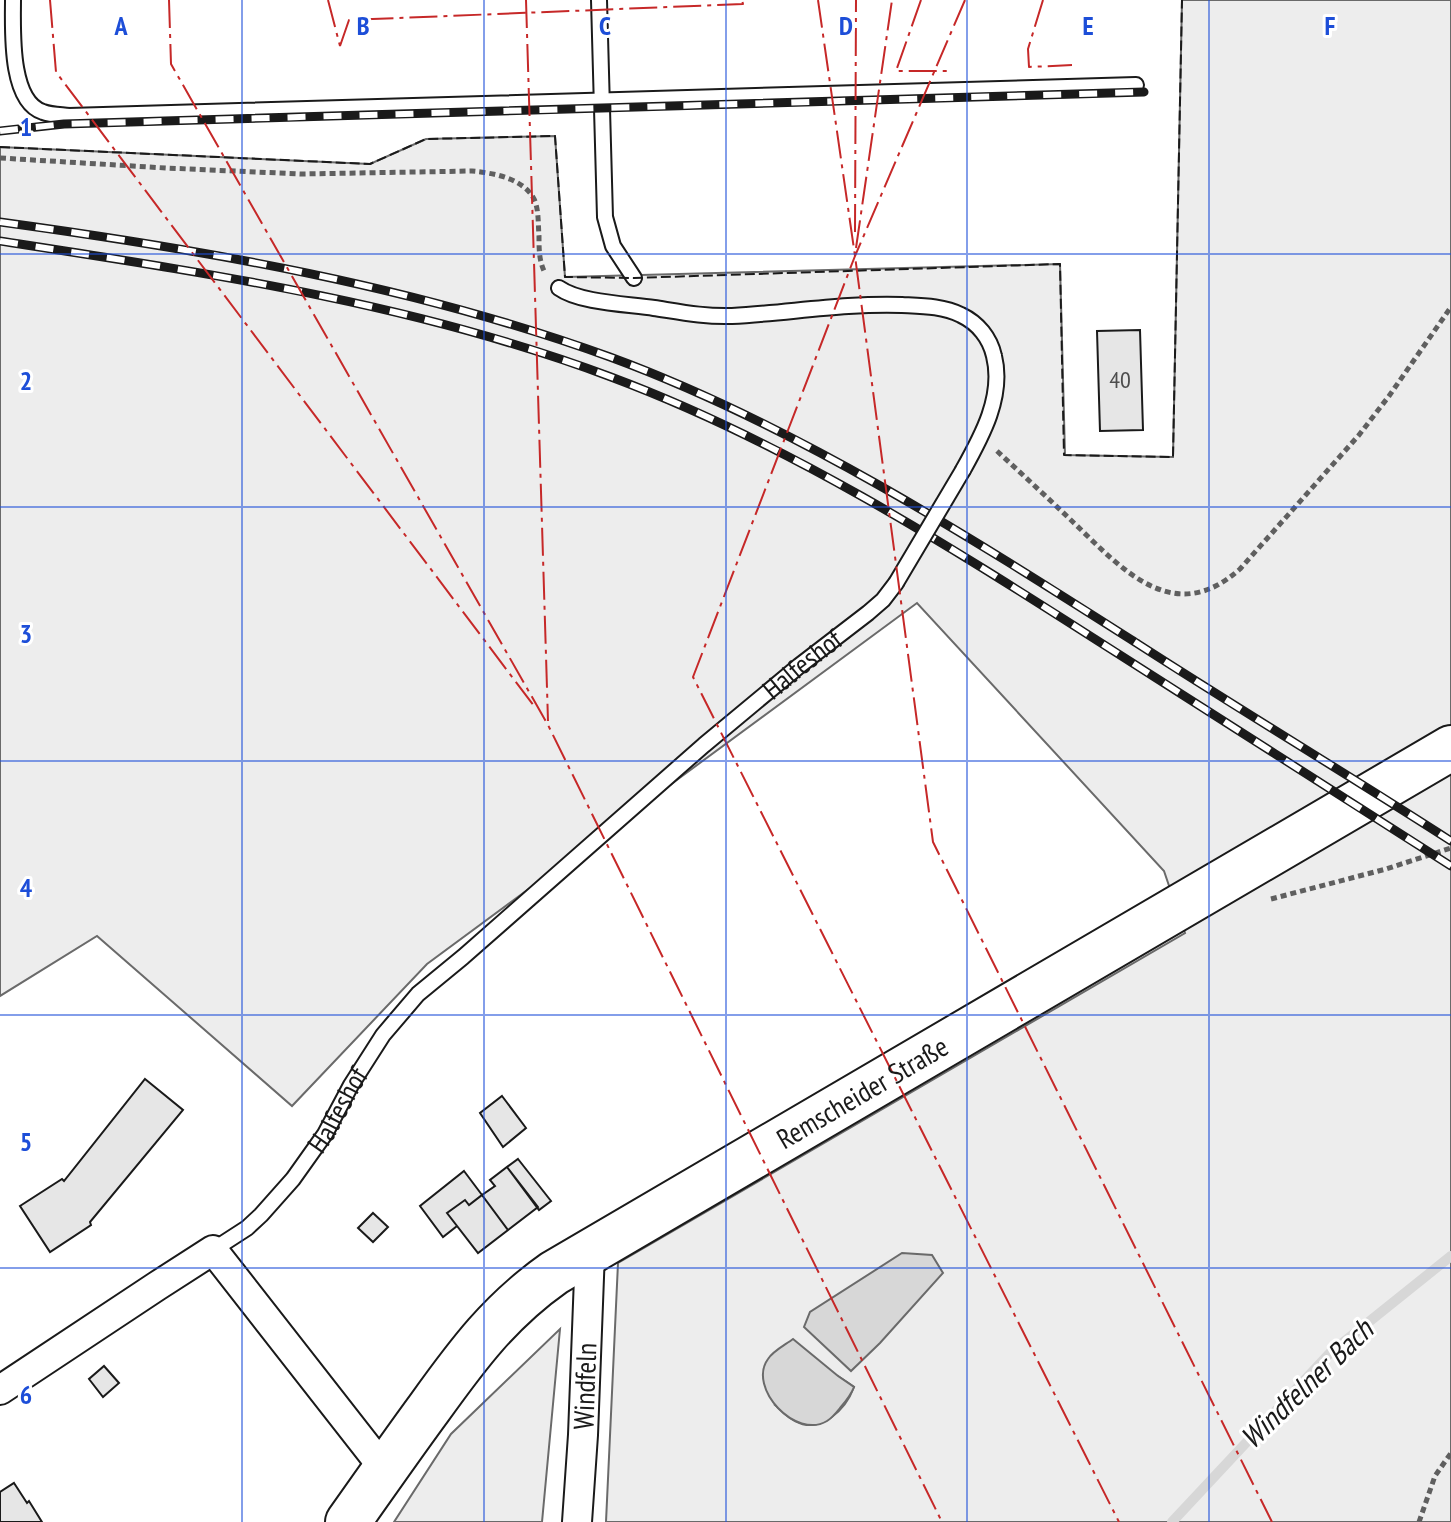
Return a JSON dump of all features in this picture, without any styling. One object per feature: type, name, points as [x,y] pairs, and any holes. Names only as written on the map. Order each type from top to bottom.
[{"type":"main road","name":"Remscheider Straße","points":[[348,1522],[452,1376],[500,1318],[529,1290],[590,1251],[1451,748]]},
{"type":"street","name":"Halfeshof","points":[[0,1390],[213,1250]]},
{"type":"street","points":[[213,1250],[385,1470]]},
{"type":"street","name":"Windfeln","points":[[577,1522],[590,1251]]},
{"type":"lane","points":[[13,0],[13,42],[18,83],[41,112],[69,116],[1136,85]]},
{"type":"lane","points":[[599,0],[605,217],[609,238],[634,278]]},
{"type":"lane","name":"Halfeshof","points":[[213,1250],[247,1228],[293,1179],[325,1134],[383,1035],[418,994],[739,715],[883,600],[982,437],[996,392],[996,364],[991,344],[974,323],[951,311],[876,304],[705,316],[601,301],[559,288]]},
{"type":"path","points":[[0,158],[301,174],[472,171],[500,176],[524,187],[533,197],[541,266],[559,288]]},
{"type":"path","points":[[982,437],[1098,547],[1138,579],[1154,589],[1170,593],[1200,593],[1225,582],[1240,569],[1359,435],[1451,307]]},
{"type":"path","points":[[1270,900],[1451,848]]},
{"type":"path","points":[[1419,1522],[1435,1476],[1451,1453]]},
{"type":"shaded area","points":[[1182,0],[1451,0],[1451,1522],[606,1522],[618,1263],[1185,933],[1164,871],[917,603],[427,964],[292,1106],[97,936],[0,996],[0,147],[370,164],[426,139],[555,136],[565,277],[1060,264],[1065,455],[1173,457]],"holes":[[[838,1376],[854,1387],[839,1411],[814,1425],[795,1421],[775,1405]]]},
{"type":"shaded area","points":[[902,1253],[932,1255],[943,1273],[851,1371],[804,1327],[810,1312]]},
{"type":"shaded area","points":[[560,1329],[542,1522],[394,1522],[451,1434]]},
{"type":"shaded area","points":[[793,1339],[854,1387],[834,1415],[815,1425],[789,1417],[778,1408],[764,1384],[763,1371],[768,1359]]},
{"type":"building","points":[[1140,330],[1143,430],[1100,431],[1097,331]]},
{"type":"building","points":[[145,1079],[183,1110],[90,1222],[91,1225],[50,1252],[20,1206],[62,1179],[64,1181]]},
{"type":"building","points":[[502,1096],[526,1128],[503,1147],[480,1113]]},
{"type":"building","points":[[518,1159],[551,1201],[539,1210],[507,1167]]},
{"type":"building","points":[[507,1167],[538,1207],[508,1230],[482,1195],[495,1186],[490,1180]]},
{"type":"building","points":[[464,1171],[482,1195],[469,1205],[465,1200],[447,1213],[457,1226],[443,1237],[420,1206]]},
{"type":"building","points":[[482,1195],[508,1230],[478,1253],[447,1213],[465,1200],[469,1205]]},
{"type":"building","points":[[373,1213],[388,1227],[373,1242],[358,1228]]},
{"type":"building","points":[[104,1366],[119,1383],[103,1397],[89,1379]]},
{"type":"building","points":[[14,1483],[42,1522],[0,1522],[0,1492]]},
{"type":"waterway","name":"Windfelner Bach","points":[[1172,1522],[1330,1353],[1451,1256]]},
{"type":"railway","points":[[0,131],[64,124],[1144,92]]},
{"type":"railway","points":[[0,222],[232,258],[385,290],[536,332],[679,385],[815,450],[947,525],[1451,841]]},
{"type":"railway","points":[[0,241],[155,265],[386,310],[537,351],[676,403],[801,463],[922,531],[1451,866]]},
{"type":"fence","points":[[0,147],[370,164],[426,139],[555,136],[565,277],[634,278],[1060,264],[1064,455],[1173,457],[1182,0]]},
{"type":"power","points":[[50,0],[56,72],[534,706]]},
{"type":"power","points":[[169,0],[171,64],[548,725],[942,1522]]},
{"type":"power","points":[[328,0],[340,46]]},
{"type":"power","points":[[526,0],[548,721]]},
{"type":"power","points":[[340,46],[349,20],[743,4],[742,0]]},
{"type":"power","points":[[818,0],[933,842],[1272,1522]]},
{"type":"power","points":[[855,232],[856,0]]},
{"type":"power","points":[[856,248],[892,0]]},
{"type":"power","points":[[921,0],[896,71],[949,71]]},
{"type":"power","points":[[965,0],[855,256],[693,677],[1119,1522]]},
{"type":"power","points":[[1043,0],[1028,49],[1029,67],[1072,65]]}]
